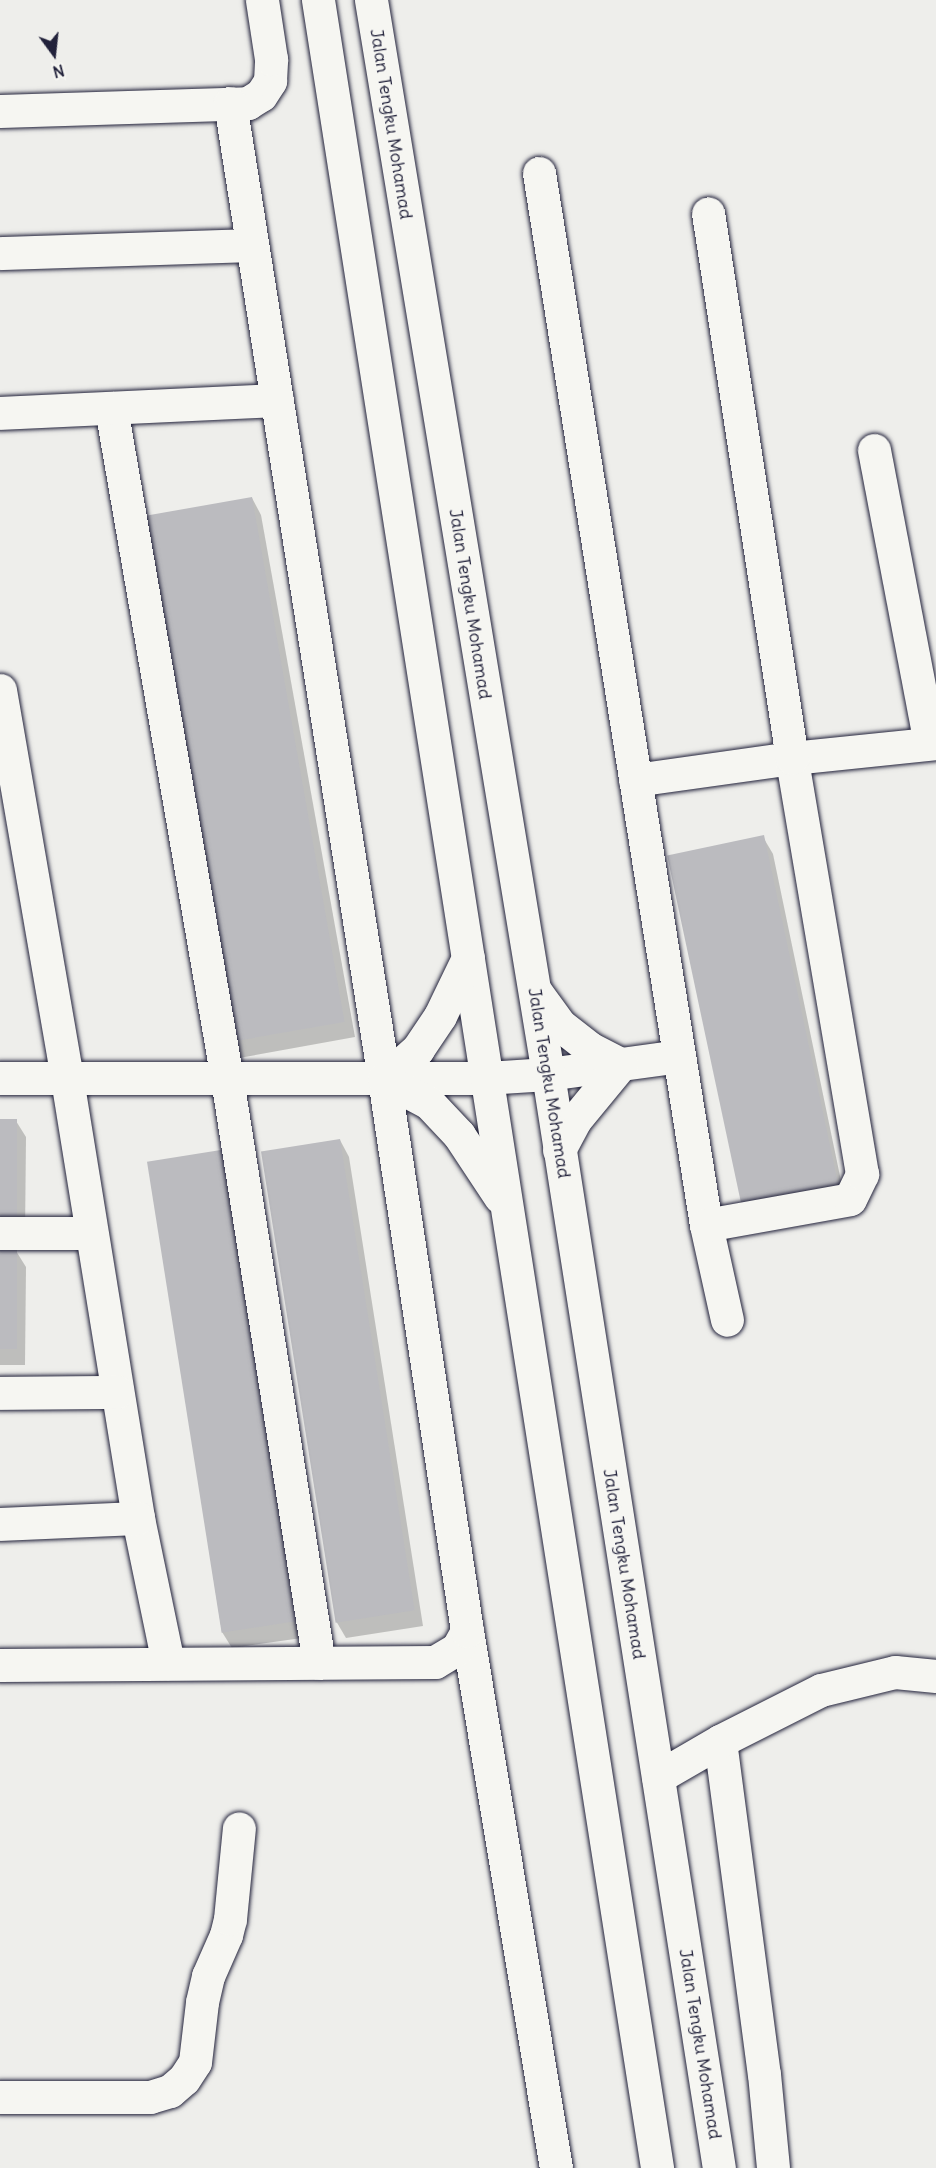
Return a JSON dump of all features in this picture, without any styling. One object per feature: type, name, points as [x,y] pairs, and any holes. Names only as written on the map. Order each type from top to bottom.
[{"type":"street","points":[[0,111],[248,103],[261,95],[270,81],[271,59],[262,0]]},
{"type":"street","points":[[318,0],[657,2168]]},
{"type":"street","name":"Jalan Tengku Mohamad","points":[[371,0],[548,1074],[719,2168]]},
{"type":"street","points":[[230,103],[384,1079],[467,1631],[556,2168]]},
{"type":"street","points":[[539,173],[706,1225],[727,1320]]},
{"type":"street","points":[[706,1225],[850,1199],[862,1174],[792,758],[708,213]]},
{"type":"street","points":[[0,253],[252,245]]},
{"type":"street","points":[[0,413],[277,400]]},
{"type":"street","points":[[111,408],[226,1079],[318,1663]]},
{"type":"street","points":[[635,780],[792,758],[933,743],[874,450]]},
{"type":"street","points":[[0,690],[67,1078],[138,1518],[168,1663]]},
{"type":"street","points":[[384,1079],[418,1049],[440,1016],[468,958]]},
{"type":"street","points":[[533,988],[560,1025],[589,1048],[621,1064]]},
{"type":"street","points":[[0,1078],[487,1078],[548,1074],[679,1056]]},
{"type":"street","points":[[559,1150],[575,1120],[621,1064]]},
{"type":"street","points":[[384,1079],[429,1103],[437,1111],[459,1135],[507,1209]]},
{"type":"street","points":[[0,1233],[91,1233]]},
{"type":"street","points":[[0,1393],[117,1392]]},
{"type":"street","points":[[0,1524],[138,1518]]},
{"type":"street","points":[[0,1665],[435,1662],[457,1649],[467,1631]]},
{"type":"street","points":[[658,1777],[720,1741],[821,1690],[896,1672],[936,1676]]},
{"type":"street","points":[[720,1741],[764,2074],[773,2168]]},
{"type":"street","points":[[0,2097],[150,2097],[170,2091],[184,2079],[195,2062],[201,2002],[208,1976],[226,1935],[230,1919],[239,1828]]},
{"type":"building","points":[[252,497],[345,1022],[225,1043],[133,518]]},
{"type":"building","points":[[764,835],[838,1183],[741,1204],[667,856]]},
{"type":"building","points":[[0,1119],[17,1119],[17,1219],[0,1219]]},
{"type":"building","points":[[340,1139],[415,1610],[336,1623],[261,1152]]},
{"type":"building","points":[[227,1149],[302,1620],[222,1633],[147,1162]]},
{"type":"building","points":[[0,1249],[17,1249],[17,1349],[0,1349]]}]
